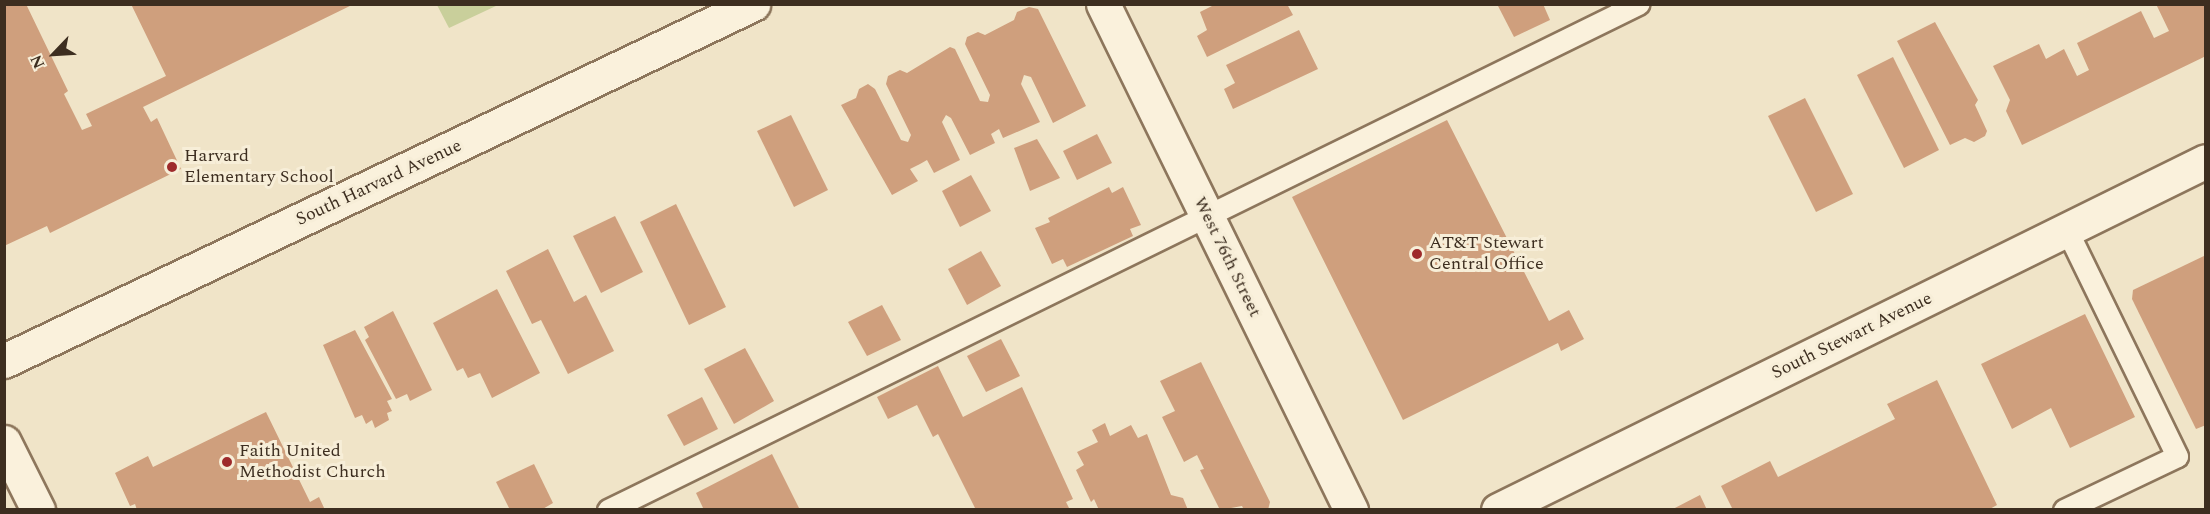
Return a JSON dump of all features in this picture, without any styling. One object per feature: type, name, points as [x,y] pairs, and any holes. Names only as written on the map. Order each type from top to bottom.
[{"type":"street","name":"South Harvard Avenue","points":[[4,361],[753,4]]},
{"type":"street","name":"West 76th Street","points":[[1103,4],[1351,510]]},
{"type":"street","name":"South Stewart Avenue","points":[[1498,510],[2205,161]]},
{"type":"street","points":[[4,442],[38,510]]},
{"type":"lane","points":[[608,510],[1638,4]]},
{"type":"lane","points":[[2064,510],[2177,456],[2067,230]]},
{"type":"green space","points":[[437,5],[498,5],[449,28]]},
{"type":"building","points":[[4,4],[26,4],[68,91],[64,94],[82,130],[92,126],[86,114],[166,76],[131,4],[354,4],[143,107],[151,122],[157,118],[181,169],[50,233],[47,226],[4,246]]},
{"type":"building","points":[[1216,4],[1287,4],[1293,15],[1207,57],[1197,36],[1207,30],[1200,12]]},
{"type":"building","points":[[1497,4],[1543,4],[1550,20],[1514,37]]},
{"type":"building","points":[[2156,4],[2206,4],[2206,56],[2022,145],[2006,111],[2010,100],[1993,66],[2039,44],[2046,59],[2064,49],[2077,76],[2089,70],[2077,43],[2141,11],[2154,38],[2169,31]]},
{"type":"building","points":[[1029,7],[1038,9],[1086,106],[1053,123],[1031,77],[1024,75],[1021,84],[1040,122],[1003,138],[999,129],[991,134],[995,143],[970,155],[951,118],[946,115],[942,122],[960,160],[934,173],[927,160],[910,169],[918,181],[892,195],[841,105],[856,98],[859,89],[868,84],[875,89],[901,140],[908,142],[911,135],[886,84],[888,76],[900,70],[907,73],[950,47],[955,49],[980,101],[988,102],[990,95],[965,44],[967,37],[978,32],[985,35],[1014,20],[1017,12]]},
{"type":"building","points":[[1935,22],[1978,100],[1975,105],[1987,131],[1985,136],[1974,142],[1965,138],[1950,145],[1897,41]]},
{"type":"building","points":[[1299,30],[1318,69],[1233,109],[1224,89],[1235,83],[1226,65]]},
{"type":"building","points":[[1893,57],[1939,150],[1904,168],[1857,75]]},
{"type":"building","points":[[1805,98],[1853,194],[1816,212],[1768,116]]},
{"type":"building","points":[[791,115],[828,190],[794,207],[757,131]]},
{"type":"building","name":"AT&T Stewart Central Office","points":[[1447,120],[1549,321],[1569,310],[1584,339],[1561,351],[1558,343],[1403,420],[1292,197]]},
{"type":"building","points":[[1097,134],[1112,163],[1077,180],[1063,151]]},
{"type":"building","points":[[1037,139],[1060,178],[1030,191],[1014,148]]},
{"type":"building","points":[[971,175],[991,211],[960,227],[942,191]]},
{"type":"building","points":[[1109,187],[1112,193],[1123,187],[1141,225],[1130,229],[1133,236],[1067,267],[1063,259],[1052,264],[1035,228],[1050,222],[1048,218]]},
{"type":"building","points":[[676,204],[726,307],[689,325],[640,222]]},
{"type":"building","points":[[615,216],[643,272],[601,293],[573,236]]},
{"type":"building","points":[[548,249],[574,302],[586,295],[614,351],[568,374],[541,320],[532,324],[506,271]]},
{"type":"building","points":[[981,251],[1001,286],[967,305],[948,269]]},
{"type":"building","points":[[2206,255],[2206,425],[2196,429],[2132,299],[2133,290]]},
{"type":"building","points":[[497,289],[540,373],[492,398],[480,373],[468,378],[463,368],[457,371],[433,323]]},
{"type":"building","points":[[882,305],[901,340],[867,356],[848,322]]},
{"type":"building","points":[[393,311],[432,390],[410,401],[407,394],[396,399],[365,340],[369,337],[364,327]]},
{"type":"building","points":[[2085,314],[2135,417],[2070,448],[2051,408],[2012,429],[1981,364]]},
{"type":"building","points":[[355,330],[392,399],[387,401],[392,411],[387,413],[389,420],[375,428],[372,420],[366,424],[362,415],[355,418],[323,345]]},
{"type":"building","points":[[1001,339],[1020,376],[986,392],[967,356]]},
{"type":"building","points":[[745,348],[774,401],[734,424],[704,369]]},
{"type":"building","points":[[1201,362],[1270,502],[1268,510],[1244,510],[1242,506],[1220,510],[1200,470],[1204,469],[1197,455],[1184,462],[1162,417],[1175,411],[1160,381]]},
{"type":"building","points":[[938,366],[963,417],[1022,387],[1073,499],[1066,502],[1070,510],[976,510],[938,434],[933,437],[917,405],[888,419],[877,397]]},
{"type":"building","points":[[1937,380],[1997,505],[1988,510],[1733,510],[1721,486],[1770,461],[1778,477],[1895,419],[1887,404]]},
{"type":"building","points":[[702,397],[718,429],[684,446],[667,415]]},
{"type":"building","name":"Faith United Methodist Church","points":[[266,412],[310,502],[319,497],[325,510],[137,510],[135,504],[130,506],[115,473],[148,456],[153,467]]},
{"type":"building","points":[[1105,423],[1110,436],[1131,425],[1138,438],[1147,434],[1171,495],[1183,498],[1188,510],[1099,510],[1094,499],[1091,502],[1076,470],[1084,465],[1077,452],[1098,442],[1092,430]]},
{"type":"building","points":[[772,454],[800,510],[704,510],[696,493]]},
{"type":"building","points":[[534,464],[553,503],[541,510],[510,510],[496,482]]},
{"type":"building","points":[[1700,495],[1707,510],[1671,510]]},
{"type":"place","name":"Harvard Elementary School","points":[[172,167]]},
{"type":"place","name":"AT&T Stewart Central Office","points":[[1417,254]]},
{"type":"place","name":"Faith United Methodist Church","points":[[227,462]]}]
